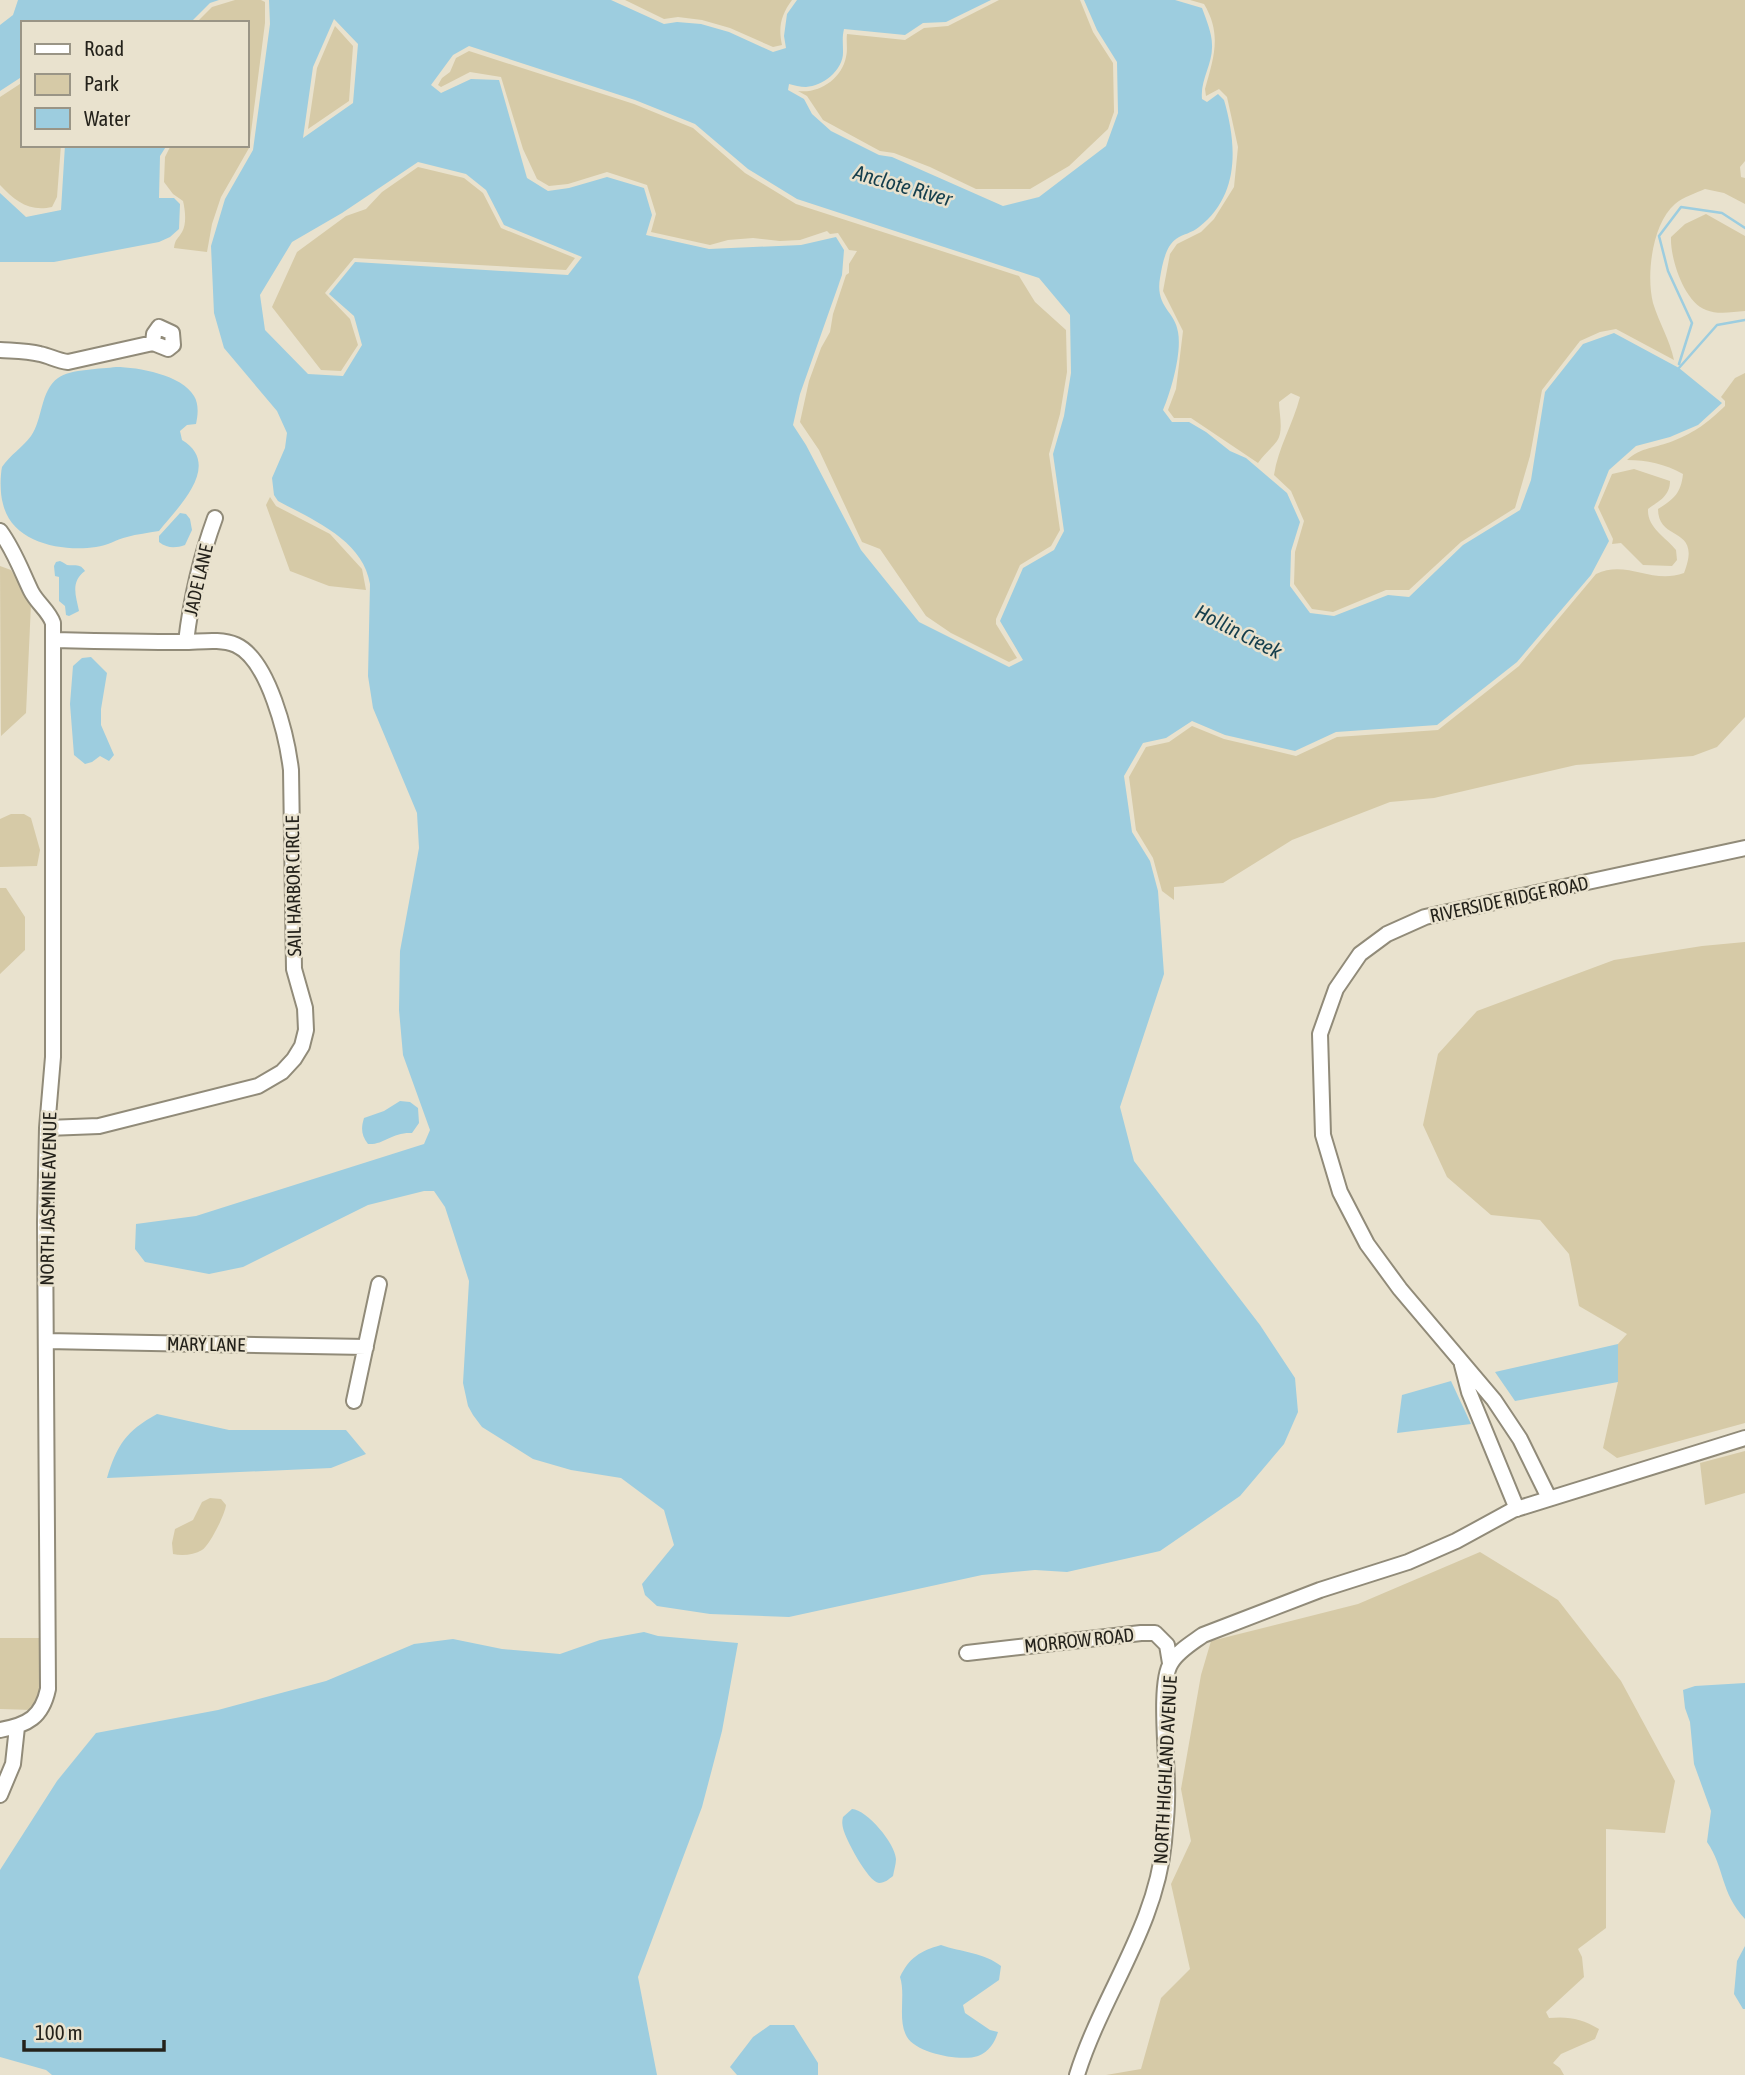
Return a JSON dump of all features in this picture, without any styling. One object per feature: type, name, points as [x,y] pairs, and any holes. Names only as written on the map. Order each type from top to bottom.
[{"type":"street","points":[[0,350],[32,352],[47,355],[56,361],[68,362],[153,343]]},
{"type":"street","name":"JADE LANE","points":[[186,642],[192,595],[215,518]]},
{"type":"street","name":"NORTH JASMINE AVENUE","points":[[0,531],[15,553],[32,593],[51,617],[54,640],[53,1057],[47,1128],[48,1689],[44,1704],[32,1720],[0,1730]]},
{"type":"street","name":"SAIL HARBOR CIRCLE","points":[[47,1128],[99,1126],[258,1086],[282,1072],[302,1046],[306,1030],[305,1008],[294,969],[291,769],[282,719],[256,664],[238,646],[211,641],[54,640]]},
{"type":"street","name":"RIVERSIDE RIDGE ROAD","points":[[1549,1498],[1520,1439],[1494,1400],[1393,1280],[1367,1244],[1340,1192],[1323,1135],[1320,1034],[1336,989],[1360,954],[1387,934],[1425,917],[1745,848]]},
{"type":"street","points":[[354,1401],[379,1284]]},
{"type":"street","name":"MARY LANE","points":[[46,1341],[366,1347]]},
{"type":"street","name":"RIVERSIDE RIDGE ROAD","points":[[1461,1360],[1469,1392],[1517,1508]]},
{"type":"street","name":"NORTH HIGHLAND AVENUE","points":[[1077,2075],[1150,1909],[1159,1879],[1168,1799],[1164,1703],[1166,1677],[1170,1663],[1186,1647],[1203,1635],[1320,1590],[1408,1563],[1457,1541],[1517,1508],[1745,1438]]},
{"type":"street","name":"MORROW ROAD","points":[[967,1653],[1155,1633],[1167,1645],[1170,1663]]},
{"type":"street","points":[[0,1795],[13,1764],[16,1727]]},
{"type":"green space","points":[[235,0],[261,0],[265,2],[265,23],[249,148],[221,197],[207,252],[174,248],[184,229],[183,201],[173,194],[164,182],[165,157],[170,147],[248,147],[248,21],[198,21],[212,7]]},
{"type":"green space","points":[[625,0],[792,0],[781,21],[782,45],[773,47],[730,28],[702,20],[678,17],[664,19]]},
{"type":"green space","points":[[999,0],[1080,0],[1093,32],[1113,63],[1114,112],[1108,129],[1069,166],[1030,189],[976,189],[930,167],[894,153],[880,151],[823,120],[807,96],[798,91],[814,90],[835,78],[844,65],[847,34],[905,40],[924,28],[948,26]]},
{"type":"green space","points":[[1190,0],[1745,0],[1745,161],[1740,167],[1741,177],[1745,178],[1745,204],[1724,193],[1705,189],[1686,197],[1667,213],[1653,250],[1650,279],[1653,303],[1674,360],[1616,329],[1600,332],[1580,341],[1542,390],[1530,456],[1515,508],[1461,542],[1409,590],[1386,590],[1333,612],[1312,609],[1294,584],[1295,552],[1304,521],[1291,491],[1274,475],[1300,397],[1291,393],[1279,402],[1279,437],[1258,463],[1191,418],[1174,418],[1168,410],[1176,389],[1183,331],[1163,291],[1170,254],[1177,244],[1201,232],[1214,219],[1234,187],[1238,147],[1227,97],[1219,89],[1206,96],[1215,36],[1204,4]]},
{"type":"green space","points":[[335,26],[353,46],[349,101],[308,129],[317,68]]},
{"type":"green space","points":[[469,51],[634,104],[693,128],[745,173],[796,204],[1019,276],[1035,302],[1066,330],[1067,372],[1060,414],[1049,454],[1060,530],[1051,546],[1020,565],[996,619],[996,624],[1017,658],[1009,662],[951,633],[926,616],[880,549],[862,542],[819,450],[800,422],[809,381],[830,332],[833,314],[849,273],[849,264],[857,251],[849,250],[838,233],[830,234],[827,231],[800,240],[753,238],[710,245],[651,232],[656,214],[647,185],[607,172],[568,184],[549,186],[537,179],[523,149],[501,77],[470,72],[441,87],[438,85],[450,72],[456,58]]},
{"type":"green space","points":[[21,83],[21,147],[61,147],[57,197],[52,207],[36,208],[23,204],[0,185],[0,97]]},
{"type":"green space","points":[[418,167],[464,178],[483,193],[501,228],[575,258],[566,270],[354,258],[325,293],[350,319],[358,345],[341,371],[321,370],[272,307],[297,252],[346,216],[366,209],[382,192]]},
{"type":"green space","points":[[1706,214],[1745,236],[1745,311],[1720,313],[1706,310],[1691,298],[1680,278],[1673,256],[1671,237],[1685,224]]},
{"type":"green space","points":[[1745,373],[1745,717],[1717,747],[1693,756],[1576,765],[1434,798],[1390,802],[1292,840],[1223,883],[1174,887],[1174,900],[1162,891],[1153,858],[1136,830],[1129,777],[1146,747],[1169,742],[1192,726],[1224,739],[1296,756],[1337,737],[1438,730],[1519,666],[1596,574],[1618,569],[1661,576],[1684,573],[1688,548],[1684,541],[1665,527],[1660,520],[1658,509],[1676,495],[1683,474],[1656,463],[1627,460],[1701,426],[1725,406],[1721,397],[1735,378]]},
{"type":"green space","points":[[1634,469],[1670,481],[1666,494],[1648,509],[1654,527],[1676,550],[1677,560],[1672,566],[1643,565],[1621,543],[1612,544],[1613,539],[1598,507],[1612,474]]},
{"type":"green space","points":[[270,497],[276,506],[330,534],[362,569],[366,590],[329,586],[290,571],[266,505]]},
{"type":"green space","points":[[0,566],[11,570],[31,604],[26,713],[1,736]]},
{"type":"green space","points":[[11,814],[24,814],[31,818],[40,850],[37,866],[0,867],[0,819]]},
{"type":"green space","points":[[0,888],[6,888],[25,917],[25,950],[0,974]]},
{"type":"green space","points":[[1745,942],[1745,1423],[1617,1458],[1603,1448],[1618,1382],[1618,1344],[1627,1334],[1579,1306],[1569,1254],[1540,1220],[1491,1215],[1447,1177],[1423,1125],[1438,1054],[1477,1011],[1614,960]]},
{"type":"green space","points":[[1745,1451],[1745,1493],[1705,1505],[1700,1463]]},
{"type":"green space","points":[[210,1498],[221,1499],[226,1505],[209,1543],[195,1553],[173,1554],[175,1529],[193,1520],[202,1502]]},
{"type":"green space","points":[[1480,1552],[1558,1600],[1621,1681],[1675,1781],[1665,1833],[1606,1829],[1606,1928],[1578,1949],[1582,1957],[1584,1977],[1546,2012],[1549,2018],[1575,2019],[1599,2029],[1595,2039],[1561,2054],[1553,2063],[1564,2075],[1106,2075],[1141,2069],[1161,1998],[1190,1969],[1171,1884],[1191,1841],[1181,1789],[1201,1675],[1211,1641],[1358,1604]]},
{"type":"green space","points":[[0,1638],[42,1638],[42,1690],[34,1710],[0,1709]]},
{"type":"water","points":[[18,0],[219,0],[210,3],[192,21],[21,21],[21,77],[0,91],[0,25],[13,15]]},
{"type":"water","name":"Anclote River","points":[[269,0],[611,0],[664,24],[701,24],[729,32],[773,52],[786,48],[784,36],[787,14],[797,0],[991,0],[946,22],[923,23],[905,35],[844,29],[842,58],[831,76],[813,86],[789,84],[788,90],[804,99],[812,114],[831,131],[879,155],[892,157],[1003,206],[1039,197],[1106,146],[1118,113],[1117,62],[1097,30],[1084,0],[1175,0],[1202,8],[1212,45],[1202,99],[1207,102],[1218,94],[1224,100],[1231,134],[1232,168],[1222,200],[1212,214],[1196,229],[1172,242],[1163,262],[1160,296],[1176,325],[1179,341],[1175,372],[1163,410],[1172,422],[1189,422],[1230,451],[1246,458],[1287,493],[1300,522],[1291,551],[1290,586],[1310,613],[1334,616],[1388,595],[1409,597],[1463,545],[1520,510],[1531,480],[1545,392],[1583,344],[1614,333],[1679,368],[1722,403],[1698,425],[1670,437],[1636,446],[1609,470],[1594,508],[1609,541],[1591,575],[1517,662],[1437,725],[1336,732],[1295,751],[1225,735],[1192,721],[1166,738],[1143,743],[1124,776],[1132,832],[1150,861],[1158,891],[1164,974],[1120,1107],[1134,1161],[1260,1325],[1295,1378],[1298,1412],[1284,1444],[1240,1496],[1160,1551],[1067,1572],[1035,1570],[982,1575],[789,1617],[710,1614],[657,1606],[645,1595],[642,1584],[674,1545],[664,1510],[621,1478],[571,1470],[533,1459],[482,1427],[468,1406],[463,1383],[469,1281],[445,1207],[434,1191],[368,1205],[243,1267],[209,1274],[145,1262],[135,1249],[136,1224],[196,1216],[424,1144],[430,1130],[403,1055],[399,1010],[400,951],[419,848],[417,813],[373,708],[368,676],[370,584],[358,555],[347,543],[321,524],[278,501],[274,495],[272,478],[285,448],[287,433],[277,411],[224,348],[214,313],[211,246],[225,199],[253,150],[270,24]],"holes":[[[334,19],[358,44],[353,103],[303,138],[313,67]],[[469,46],[635,100],[695,124],[748,169],[797,199],[1039,278],[1070,315],[1071,373],[1064,416],[1053,454],[1064,531],[1054,550],[1023,568],[1000,621],[1023,660],[1009,667],[919,622],[861,550],[793,425],[800,394],[842,275],[844,250],[836,237],[801,245],[709,249],[646,235],[652,215],[644,188],[607,177],[548,191],[527,178],[499,80],[471,79],[441,93],[431,85],[453,55]],[[418,162],[466,174],[486,190],[504,225],[582,257],[568,275],[355,262],[329,294],[354,316],[362,345],[343,376],[308,374],[265,330],[260,295],[292,242],[342,213]]]},
{"type":"water","points":[[65,147],[166,147],[160,156],[159,198],[174,198],[180,204],[179,229],[170,237],[159,242],[54,262],[0,262],[0,193],[26,217],[61,210]]},
{"type":"water","points":[[116,367],[147,371],[170,378],[194,396],[198,410],[196,424],[187,425],[180,431],[182,440],[194,450],[198,461],[198,473],[193,486],[159,531],[83,548],[54,546],[27,536],[8,517],[3,504],[2,467],[31,436],[48,390],[58,378],[78,371]]},
{"type":"water","points":[[180,513],[186,514],[190,519],[192,530],[185,545],[172,547],[162,544],[159,542],[159,536]]},
{"type":"water","points":[[60,561],[79,566],[85,571],[76,585],[79,611],[69,616],[66,615],[65,606],[59,601],[59,577],[55,576],[54,566]]},
{"type":"water","points":[[91,657],[107,673],[101,725],[114,755],[109,761],[100,756],[85,764],[74,755],[70,704],[73,666],[82,658]]},
{"type":"water","points":[[400,1101],[410,1102],[418,1108],[419,1123],[412,1133],[399,1134],[379,1143],[368,1144],[362,1131],[364,1118],[384,1111]]},
{"type":"water","points":[[1618,1344],[1618,1382],[1515,1401],[1495,1372]]},
{"type":"water","points":[[1451,1381],[1471,1424],[1397,1433],[1402,1395]]},
{"type":"water","points":[[157,1414],[229,1430],[346,1430],[366,1454],[331,1468],[107,1478],[124,1440]]},
{"type":"water","points":[[644,1632],[658,1636],[738,1643],[722,1731],[702,1807],[638,1977],[657,2075],[52,2075],[46,2070],[0,2057],[0,1870],[57,1781],[96,1733],[218,1710],[326,1681],[414,1644],[453,1639],[502,1649],[560,1654],[600,1640]]},
{"type":"water","points":[[1745,1683],[1745,1919],[1731,1899],[1707,1842],[1711,1811],[1694,1764],[1690,1722],[1683,1690],[1695,1686]]},
{"type":"water","points":[[852,1809],[872,1821],[891,1845],[896,1861],[893,1876],[885,1882],[874,1881],[848,1841],[842,1820]]},
{"type":"water","points":[[941,1945],[980,1955],[1001,1966],[999,1980],[963,2005],[965,2013],[990,2030],[998,2032],[991,2046],[978,2056],[961,2058],[929,2052],[912,2043],[904,2030],[900,1977],[916,1956]]},
{"type":"water","points":[[1745,1946],[1743,2009],[1734,1994],[1737,1961]]},
{"type":"water","points":[[770,2025],[794,2025],[818,2063],[818,2075],[737,2075],[730,2067],[753,2037]]},
{"type":"waterway","points":[[1679,364],[1692,323],[1668,271],[1659,236],[1681,207],[1722,213],[1745,228]]},
{"type":"waterway","name":"Hollin Creek","points":[[1678,369],[1717,325],[1745,320]]}]
